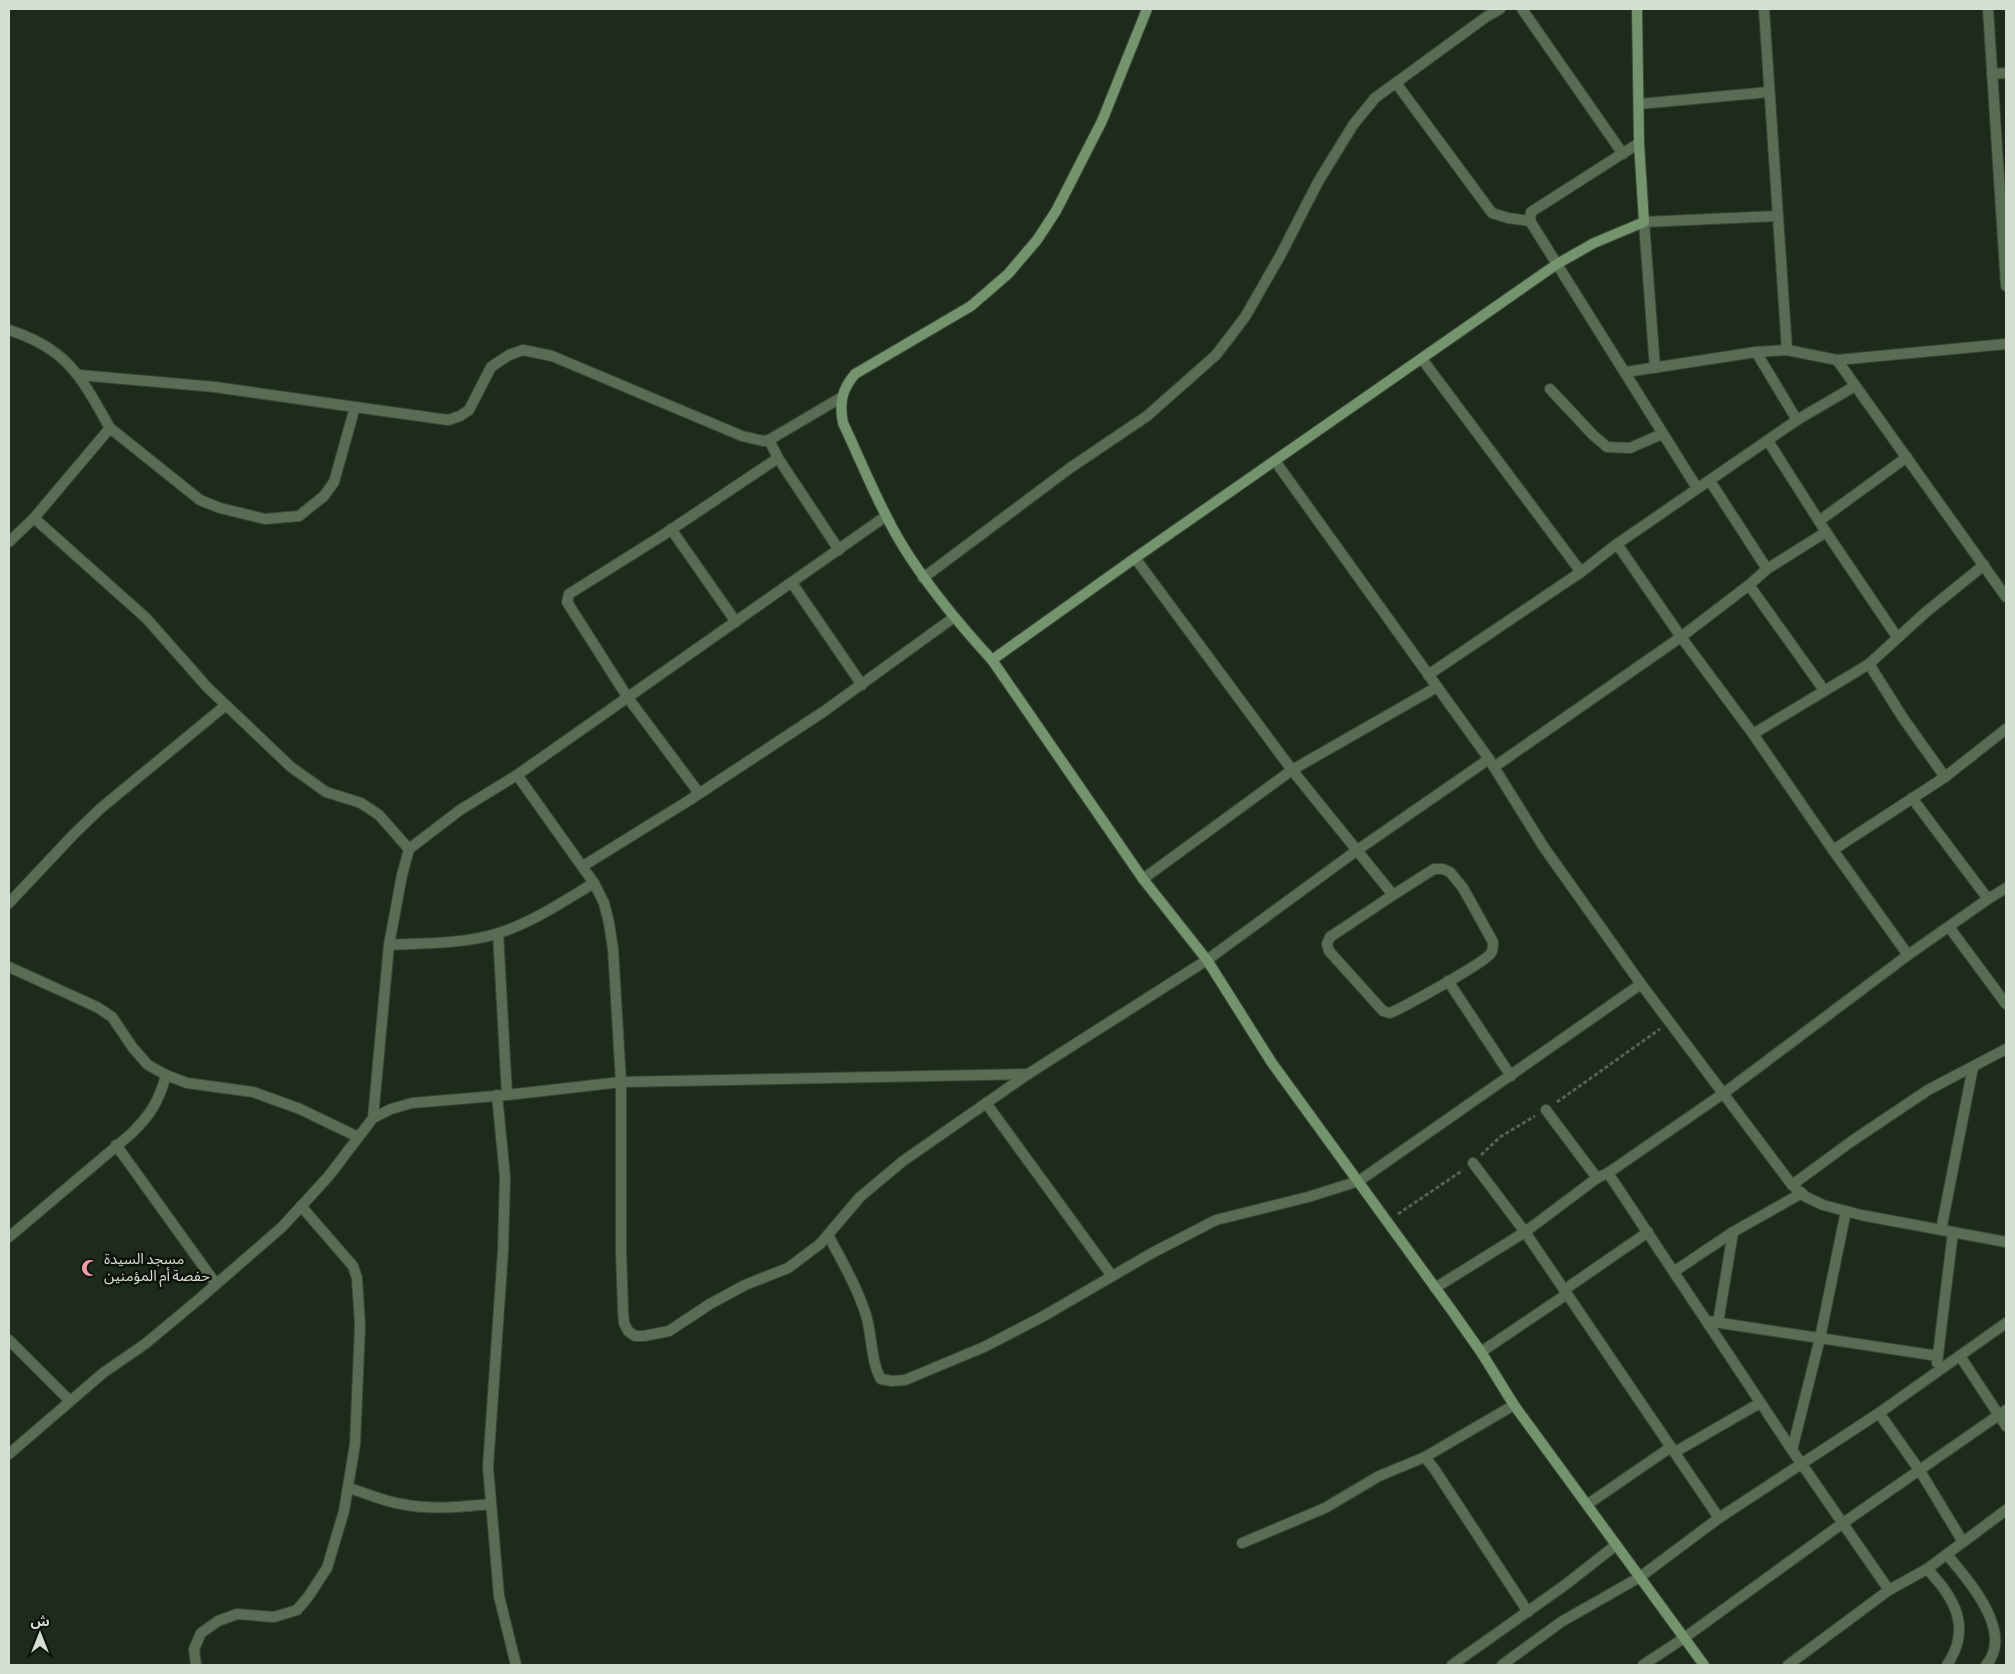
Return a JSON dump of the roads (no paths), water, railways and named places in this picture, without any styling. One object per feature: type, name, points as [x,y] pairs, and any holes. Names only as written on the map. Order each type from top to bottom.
[{"type":"street","points":[[1147,9],[1102,121],[1056,211],[1037,240],[1008,274],[971,306],[855,374],[847,383],[842,397],[840,410],[843,422],[886,516],[923,578],[953,618],[992,660],[1143,879],[1207,960],[1272,1063],[1359,1181],[1386,1222],[1436,1288],[1481,1352],[1514,1405],[1704,1665]]},
{"type":"street","points":[[923,578],[1070,468],[1147,416],[1216,355],[1245,317],[1318,182],[1353,124],[1375,98],[1486,17],[1500,9]]},
{"type":"street","points":[[1522,9],[1623,154]]},
{"type":"street","points":[[1637,9],[1639,143],[1655,368]]},
{"type":"street","points":[[1764,9],[1787,350]]},
{"type":"street","points":[[1988,9],[2006,286]]},
{"type":"street","points":[[1992,74],[2006,73]]},
{"type":"street","points":[[1396,83],[1492,213],[1508,218],[1530,220]]},
{"type":"street","points":[[1639,104],[1769,92]]},
{"type":"street","points":[[1639,143],[1531,212],[1530,220],[1697,488]]},
{"type":"street","points":[[992,660],[1557,264],[1594,243],[1644,222],[1777,216]]},
{"type":"street","points":[[9,330],[40,342],[70,364],[79,375],[110,428],[200,500],[220,508],[265,519],[299,516],[324,496],[334,482],[355,407]]},
{"type":"street","points":[[1626,372],[1756,352],[1787,350],[1837,360],[2006,344]]},
{"type":"street","points":[[79,375],[214,387],[448,420],[470,410],[491,367],[509,355],[523,350],[552,356],[742,436],[762,441],[769,440],[842,397]]},
{"type":"street","points":[[1756,352],[1798,420]]},
{"type":"street","points":[[1422,359],[1581,572]]},
{"type":"street","points":[[1837,360],[2006,596]]},
{"type":"street","points":[[1428,675],[1581,572],[1617,544],[1697,488],[1798,420],[1854,386]]},
{"type":"street","points":[[1550,389],[1593,435],[1607,447],[1630,448],[1662,434]]},
{"type":"street","points":[[9,542],[34,518],[110,428]]},
{"type":"street","points":[[769,440],[778,458],[839,550]]},
{"type":"street","points":[[1768,441],[1896,637]]},
{"type":"street","points":[[1819,521],[1908,457]]},
{"type":"street","points":[[700,793],[628,698],[567,598],[569,594],[672,529],[778,458]]},
{"type":"street","points":[[1275,461],[1491,763],[1543,846],[1641,984],[1792,1184],[1802,1193],[1823,1206],[1861,1216],[2006,1242]]},
{"type":"street","points":[[1710,481],[1767,569]]},
{"type":"street","points":[[373,1118],[389,945],[402,875],[409,849],[460,810],[517,775],[886,516]]},
{"type":"street","points":[[34,518],[146,618],[208,688],[291,767],[326,792],[361,803],[380,815],[409,849]]},
{"type":"street","points":[[672,529],[736,622]]},
{"type":"street","points":[[517,775],[594,883],[604,903],[613,949],[621,1082],[621,1249],[624,1323],[628,1332],[635,1336],[644,1336],[669,1330],[745,1285],[788,1268],[820,1244],[860,1197],[902,1161],[1028,1074],[1207,960],[1356,851],[1681,637],[1767,569],[1826,532]]},
{"type":"street","points":[[1617,544],[1681,637],[1753,734],[1908,955]]},
{"type":"street","points":[[1135,558],[1292,770],[1393,895]]},
{"type":"street","points":[[1753,734],[1869,664],[1896,637],[1984,565]]},
{"type":"street","points":[[792,583],[862,685]]},
{"type":"street","points":[[1749,585],[1824,690]]},
{"type":"street","points":[[582,866],[700,793],[862,685],[953,618]]},
{"type":"street","points":[[1869,664],[1903,718],[1945,777]]},
{"type":"street","points":[[1143,879],[1292,770],[1437,687]]},
{"type":"street","points":[[9,903],[101,808],[226,704]]},
{"type":"street","points":[[1833,850],[1945,777],[2006,730]]},
{"type":"street","points":[[1912,798],[1988,899]]},
{"type":"street","points":[[1434,869],[1443,869],[1450,872],[1463,888],[1493,947],[1490,955],[1448,981],[1397,1010],[1390,1013],[1383,1011],[1329,951],[1326,944],[1330,937],[1393,895],[1434,869]]},
{"type":"street","points":[[389,945],[458,940],[498,933],[524,924],[594,883]]},
{"type":"street","points":[[1436,1288],[1525,1232],[1597,1178],[1608,1173],[1724,1093],[1908,955],[1988,899],[2004,893]]},
{"type":"street","points":[[1949,926],[2006,1004]]},
{"type":"street","points":[[498,933],[505,1177],[504,1252],[488,1467],[499,1596],[516,1665]]},
{"type":"street","points":[[9,967],[97,1007],[112,1017],[133,1048],[148,1065],[166,1075],[187,1083],[253,1092],[300,1109],[358,1137]]},
{"type":"street","points":[[1448,981],[1511,1076]]},
{"type":"street","points":[[828,1235],[851,1277],[866,1315],[874,1348],[876,1371],[880,1379],[892,1381],[905,1380],[984,1347],[1216,1220],[1308,1197],[1359,1181],[1641,984]]},
{"type":"street","points":[[1792,1184],[1928,1090],[2006,1049]]},
{"type":"street","points":[[1941,1230],[1973,1067]]},
{"type":"street","points":[[9,1454],[69,1400],[102,1373],[145,1344],[282,1227],[328,1177],[373,1118],[391,1109],[412,1103],[621,1082],[1028,1074]]},
{"type":"street","points":[[9,1237],[132,1133],[150,1115],[161,1093],[166,1075]]},
{"type":"street","points":[[986,1103],[1112,1276]]},
{"type":"street","points":[[1546,1110],[1597,1178]]},
{"type":"street","points":[[116,1146],[216,1284]]},
{"type":"street","points":[[1473,1163],[1525,1232],[1719,1518]]},
{"type":"street","points":[[1608,1173],[1675,1271],[1801,1464],[1889,1590]]},
{"type":"street","points":[[1675,1271],[1733,1232],[1802,1193]]},
{"type":"street","points":[[196,1665],[194,1649],[200,1633],[218,1621],[237,1614],[274,1617],[297,1610],[303,1604],[327,1568],[344,1511],[355,1444],[360,1326],[357,1278],[353,1266],[301,1206]]},
{"type":"street","points":[[1792,1450],[1820,1338],[1846,1211]]},
{"type":"street","points":[[1481,1352],[1648,1232]]},
{"type":"street","points":[[1718,1323],[1733,1232]]},
{"type":"street","points":[[1935,1373],[1953,1232]]},
{"type":"street","points":[[1707,1320],[1938,1356]]},
{"type":"street","points":[[1502,1665],[1562,1622],[1640,1577],[1719,1518],[1879,1413],[2006,1323]]},
{"type":"street","points":[[9,1340],[69,1400]]},
{"type":"street","points":[[1960,1356],[2003,1412],[2006,1426]]},
{"type":"street","points":[[1588,1504],[1673,1449],[1760,1403]]},
{"type":"street","points":[[1242,1543],[1325,1508],[1379,1476],[1425,1456],[1514,1405]]},
{"type":"street","points":[[1643,1665],[1684,1638],[1843,1522],[1920,1471],[2003,1412]]},
{"type":"street","points":[[1879,1413],[1920,1471],[1964,1542]]},
{"type":"street","points":[[1425,1456],[1528,1612]]},
{"type":"street","points":[[349,1488],[399,1504],[427,1508],[491,1504]]},
{"type":"street","points":[[1788,1665],[1889,1590],[1927,1570],[2006,1510]]},
{"type":"street","points":[[1452,1665],[1528,1612],[1616,1545]]},
{"type":"street","points":[[1947,1555],[1979,1593],[1992,1616],[1996,1640],[1991,1660],[1986,1665]]},
{"type":"street","points":[[1927,1570],[1942,1585],[1956,1609],[1959,1628],[1957,1644],[1955,1652],[1947,1665]]},
{"type":"place","name":"مسجد السيدة حفصة أم المؤمنين","points":[[90,1268]]}]
